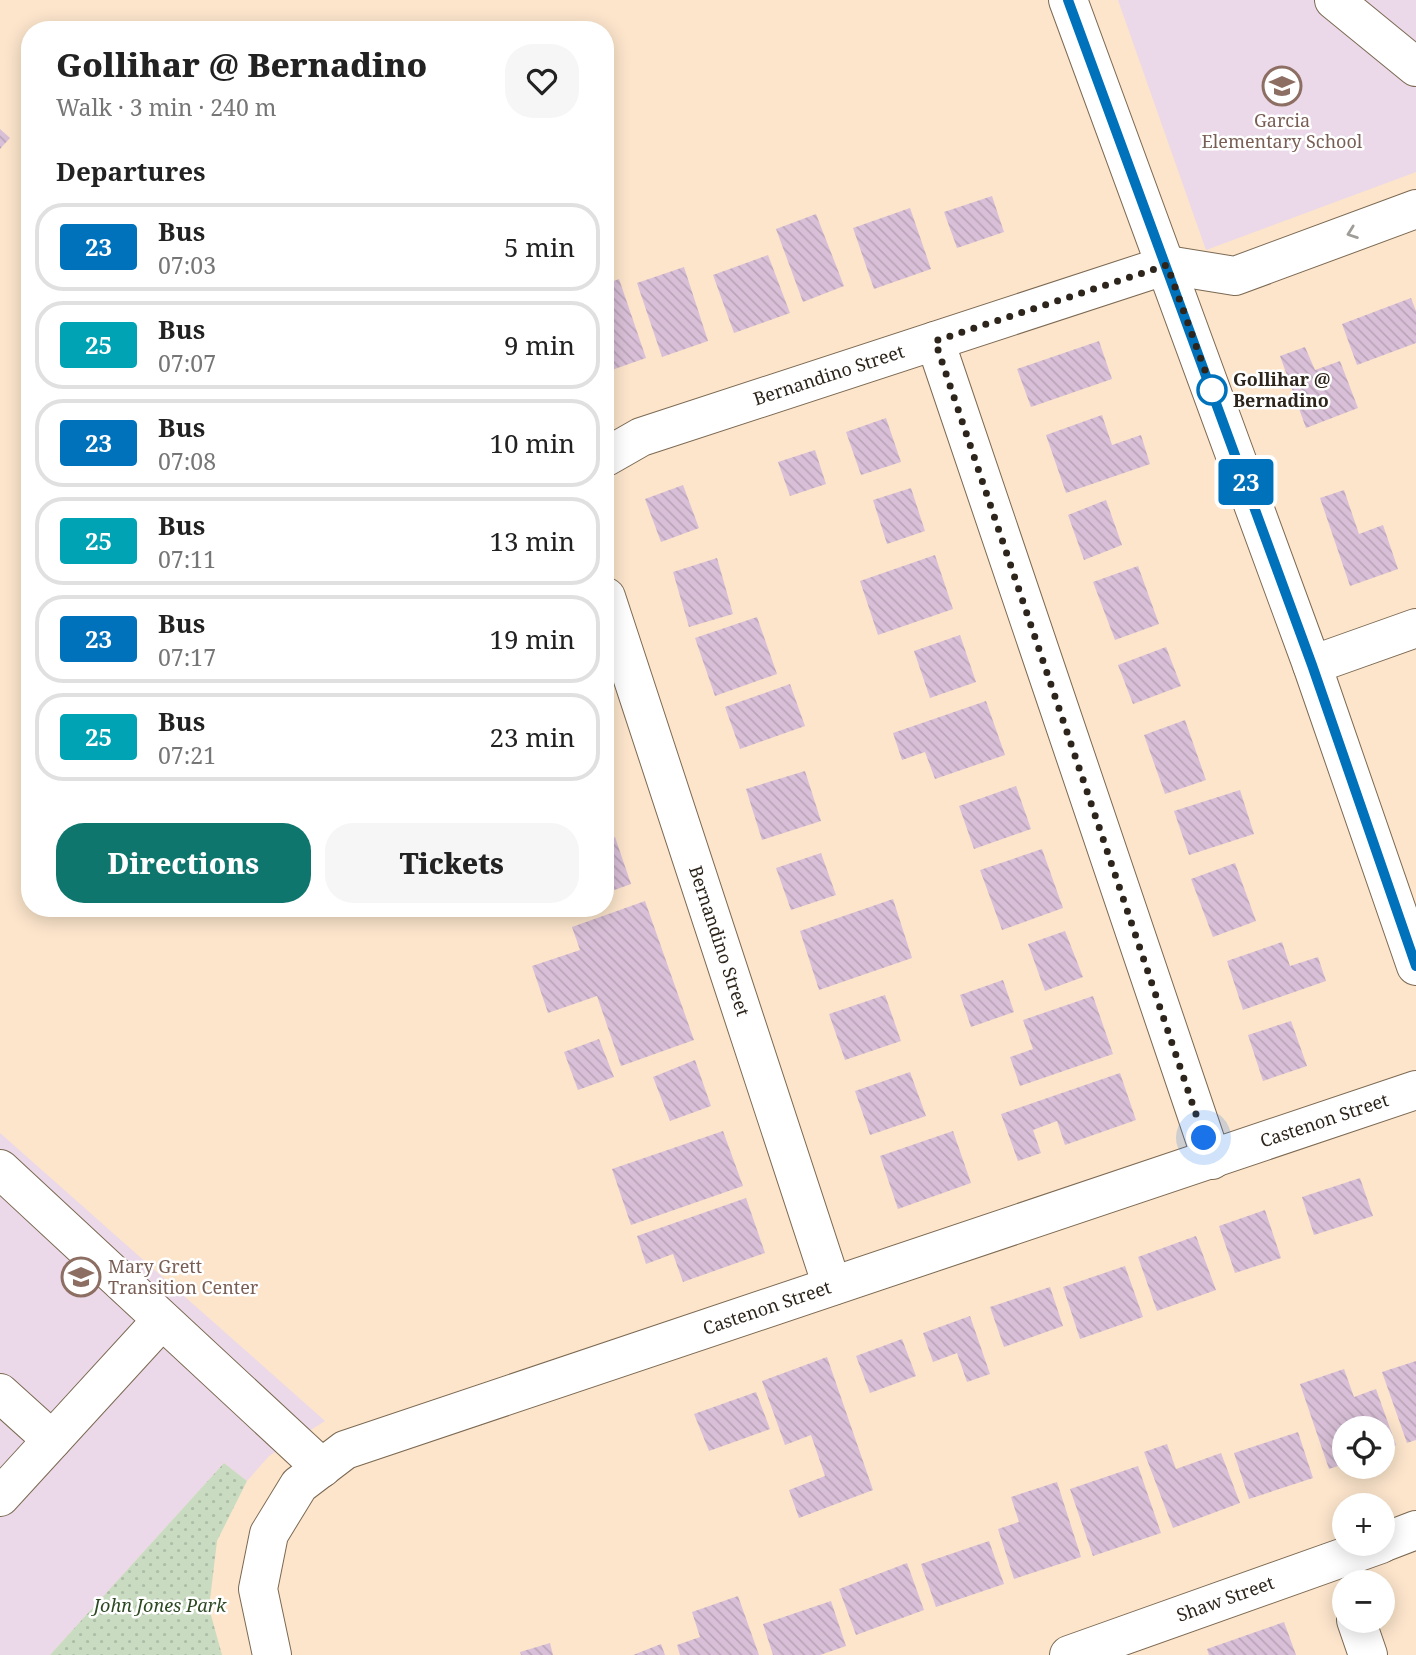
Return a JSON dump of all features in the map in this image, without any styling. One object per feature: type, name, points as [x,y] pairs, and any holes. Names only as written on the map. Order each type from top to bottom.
[{"type":"street","points":[[1068,0],[1312,665],[1416,966]]},
{"type":"street","points":[[1334,0],[1416,67]]},
{"type":"street","name":"Bernandino Street","points":[[614,452],[641,437],[1167,265],[1235,276],[1416,209]]},
{"type":"street","points":[[935,341],[1212,1160]]},
{"type":"street","name":"Bernandino Street","points":[[614,621],[832,1286]]},
{"type":"street","points":[[1312,665],[1416,628]]},
{"type":"street","name":"Castenon Street","points":[[272,1655],[258,1589],[269,1534],[299,1485],[345,1450],[1416,1090]]},
{"type":"street","points":[[0,1169],[322,1468]]},
{"type":"street","points":[[0,1497],[162,1320]]},
{"type":"street","points":[[0,1393],[52,1440]]},
{"type":"street","name":"Shaw Street","points":[[1395,1538],[1416,1530]]},
{"type":"street","name":"Shaw Street","points":[[1347,1570],[1365,1556]]},
{"type":"street","name":"Shaw Street","points":[[1069,1655],[1332,1577]]},
{"type":"street","points":[[1360,1633],[1368,1655]]},
{"type":"shaded area","name":"Garcia Elementary School","points":[[1118,0],[1416,0],[1416,172],[1206,250]]},
{"type":"shaded area","name":"Mary Grett Transition Center","points":[[0,1133],[325,1421],[269,1456],[247,1481],[224,1463],[50,1655],[0,1655]]},
{"type":"green space","name":"John Jones Park","points":[[224,1463],[247,1481],[217,1541],[209,1608],[222,1655],[50,1655]]},
{"type":"building","points":[[0,129],[10,138],[0,149]]},
{"type":"building","points":[[992,196],[1004,232],[957,248],[944,212]]},
{"type":"building","points":[[910,208],[931,269],[874,289],[853,228]]},
{"type":"building","points":[[816,214],[844,286],[803,302],[776,229]]},
{"type":"building","points":[[768,255],[790,313],[734,333],[713,275]]},
{"type":"building","points":[[684,267],[708,341],[662,357],[637,283]]},
{"type":"building","points":[[619,279],[646,358],[614,369],[614,281]]},
{"type":"building","points":[[1411,298],[1416,311],[1416,343],[1357,365],[1342,324]]},
{"type":"building","points":[[1099,341],[1112,379],[1031,407],[1017,369]]},
{"type":"building","points":[[1305,347],[1315,370],[1340,361],[1358,408],[1306,428],[1280,356]]},
{"type":"building","points":[[1102,415],[1112,445],[1141,435],[1150,464],[1066,493],[1046,435]]},
{"type":"building","points":[[886,418],[901,462],[861,475],[846,432]]},
{"type":"building","points":[[815,450],[826,484],[790,496],[778,462]]},
{"type":"building","points":[[683,485],[699,528],[661,542],[645,499]]},
{"type":"building","points":[[911,488],[925,531],[887,544],[873,500]]},
{"type":"building","points":[[1344,490],[1359,534],[1383,525],[1398,569],[1350,586],[1320,498]]},
{"type":"building","points":[[1106,500],[1122,545],[1084,560],[1068,515]]},
{"type":"building","points":[[935,555],[953,609],[878,635],[860,581]]},
{"type":"building","points":[[717,558],[733,614],[689,627],[673,572]]},
{"type":"building","points":[[1138,566],[1159,624],[1115,640],[1093,582]]},
{"type":"building","points":[[757,617],[777,674],[715,696],[695,638]]},
{"type":"building","points":[[960,635],[976,682],[930,698],[914,651]]},
{"type":"building","points":[[1166,647],[1181,686],[1133,704],[1118,665]]},
{"type":"building","points":[[790,684],[805,726],[740,749],[725,707]]},
{"type":"building","points":[[986,701],[1005,755],[935,779],[925,752],[902,760],[893,733]]},
{"type":"building","points":[[1185,720],[1206,780],[1165,794],[1144,735]]},
{"type":"building","points":[[805,771],[821,821],[762,840],[746,789]]},
{"type":"building","points":[[1016,786],[1031,829],[974,849],[959,806]]},
{"type":"building","points":[[1240,790],[1254,834],[1189,855],[1174,811]]},
{"type":"building","points":[[614,837],[631,884],[614,890]]},
{"type":"building","points":[[1042,849],[1063,908],[1002,930],[980,870]]},
{"type":"building","points":[[821,853],[836,895],[791,910],[776,868]]},
{"type":"building","points":[[1235,863],[1256,921],[1213,937],[1191,879]]},
{"type":"building","points":[[893,899],[912,958],[819,990],[800,931]]},
{"type":"building","points":[[645,901],[694,1040],[621,1066],[597,996],[548,1013],[532,966],[580,950],[572,927],[600,917],[614,917],[614,912]]},
{"type":"building","points":[[1065,931],[1083,977],[1045,991],[1028,944]]},
{"type":"building","points":[[1282,942],[1290,966],[1318,957],[1326,981],[1243,1010],[1227,961]]},
{"type":"building","points":[[1003,980],[1014,1012],[971,1027],[960,995]]},
{"type":"building","points":[[885,995],[901,1041],[845,1060],[829,1014]]},
{"type":"building","points":[[1093,996],[1113,1054],[1020,1086],[1010,1057],[1033,1049],[1023,1020]]},
{"type":"building","points":[[1291,1021],[1307,1066],[1263,1081],[1248,1035]]},
{"type":"building","points":[[599,1039],[614,1077],[578,1090],[564,1052]]},
{"type":"building","points":[[695,1060],[711,1106],[670,1121],[653,1077]]},
{"type":"building","points":[[910,1072],[926,1116],[870,1135],[855,1091]]},
{"type":"building","points":[[1120,1073],[1136,1120],[1065,1145],[1057,1121],[1033,1130],[1041,1153],[1018,1161],[1001,1114]]},
{"type":"building","points":[[723,1131],[743,1186],[631,1225],[612,1169]]},
{"type":"building","points":[[953,1131],[971,1183],[898,1209],[880,1156]]},
{"type":"building","points":[[1360,1178],[1373,1216],[1314,1235],[1302,1197]]},
{"type":"building","points":[[746,1198],[765,1253],[683,1282],[673,1254],[646,1264],[637,1236]]},
{"type":"building","points":[[1265,1210],[1281,1258],[1235,1273],[1219,1226]]},
{"type":"building","points":[[1196,1236],[1216,1290],[1157,1311],[1138,1257]]},
{"type":"building","points":[[1125,1266],[1143,1317],[1080,1339],[1063,1287]]},
{"type":"building","points":[[1050,1287],[1063,1326],[1004,1347],[990,1307]]},
{"type":"building","points":[[970,1316],[990,1374],[967,1382],[957,1353],[933,1362],[923,1333]]},
{"type":"building","points":[[902,1339],[916,1376],[870,1393],[856,1356]]},
{"type":"building","points":[[827,1357],[873,1490],[799,1518],[789,1490],[825,1476],[811,1435],[785,1445],[762,1381]]},
{"type":"building","points":[[1416,1361],[1416,1440],[1407,1443],[1382,1372]]},
{"type":"building","points":[[1344,1369],[1354,1397],[1376,1389],[1386,1416],[1332,1416],[1332,1468],[1329,1469],[1300,1384]]},
{"type":"building","points":[[756,1392],[770,1429],[709,1451],[694,1414]]},
{"type":"building","points":[[1298,1432],[1313,1478],[1249,1499],[1234,1453]]},
{"type":"building","points":[[1167,1444],[1176,1469],[1221,1453],[1240,1503],[1173,1528],[1144,1452]]},
{"type":"building","points":[[1138,1466],[1161,1533],[1093,1556],[1070,1489]]},
{"type":"building","points":[[1057,1482],[1081,1557],[1014,1579],[998,1529],[1019,1522],[1011,1497]]},
{"type":"building","points":[[989,1541],[1004,1584],[936,1607],[921,1564]]},
{"type":"building","points":[[907,1563],[924,1610],[856,1635],[839,1589]]},
{"type":"building","points":[[738,1596],[759,1655],[680,1655],[677,1645],[700,1637],[692,1612]]},
{"type":"building","points":[[831,1601],[846,1646],[820,1655],[773,1655],[763,1624]]},
{"type":"building","points":[[1284,1622],[1296,1655],[1209,1655],[1207,1649]]},
{"type":"building","points":[[550,1643],[553,1655],[521,1655],[520,1652]]},
{"type":"building","points":[[661,1644],[665,1655],[633,1655]]},
{"type":"bus line","name":"23","points":[[1068,0],[1312,665],[1416,966]]},
{"type":"place","name":"Garcia Elementary School","points":[[1282,86]]},
{"type":"place","name":"Gollihar @ Bernadino","points":[[1212,390]]},
{"type":"place","name":"Mary Grett Transition Center","points":[[81,1277]]},
{"type":"route","points":[[1204,1138],[935,341],[1167,265],[1212,390]]}]
